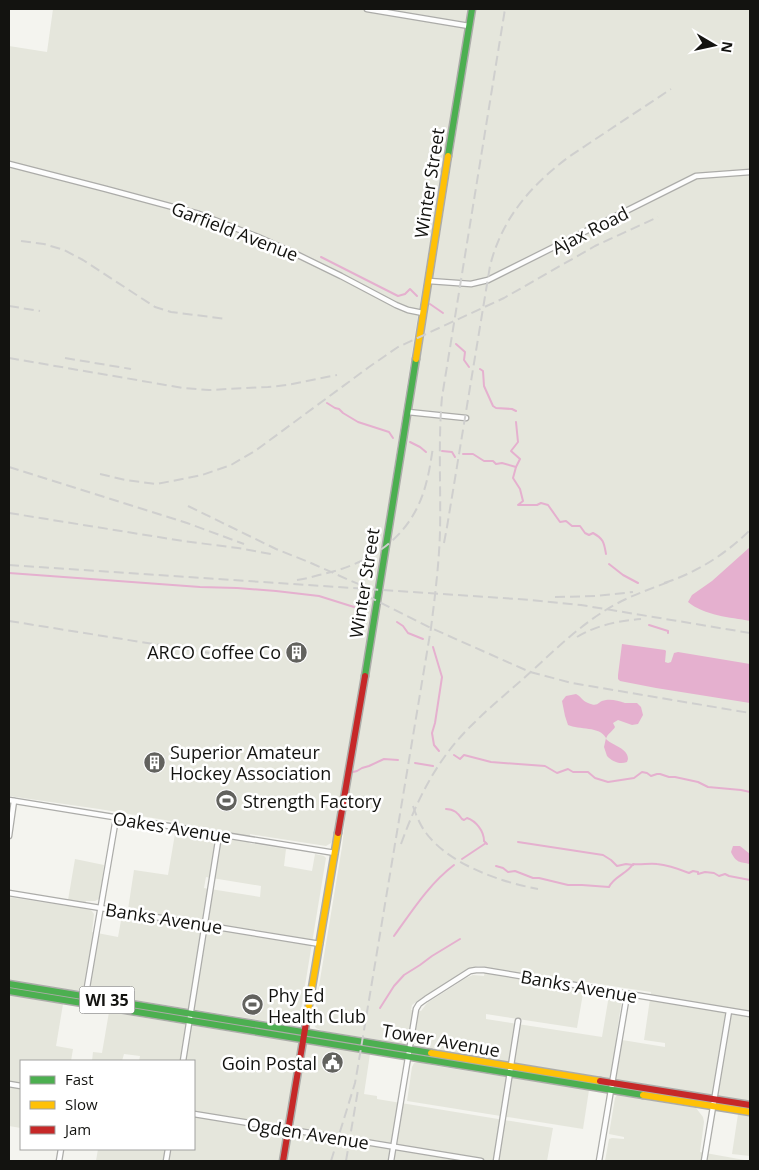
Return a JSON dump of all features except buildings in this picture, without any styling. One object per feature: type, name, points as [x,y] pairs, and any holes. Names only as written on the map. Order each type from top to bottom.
[{"type":"street","points":[[367,9],[469,26]]},
{"type":"street","name":"Winter Street","points":[[283,1161],[408,412],[472,9]]},
{"type":"street","name":"Garfield Avenue","points":[[9,164],[199,214],[290,252],[399,307],[423,313]]},
{"type":"street","name":"Ajax Road","points":[[429,281],[471,284],[488,280],[696,176],[750,172]]},
{"type":"street","points":[[408,412],[466,418]]},
{"type":"street","points":[[9,836],[12,801]]},
{"type":"street","name":"Oakes Avenue","points":[[12,801],[335,853]]},
{"type":"street","points":[[85,1000],[116,818]]},
{"type":"street","points":[[183,1060],[219,835]]},
{"type":"street","name":"Banks Avenue","points":[[9,893],[320,944]]},
{"type":"street","name":"Banks Avenue","points":[[409,1053],[418,1006],[462,976],[476,970],[750,1014]]},
{"type":"street","name":"Tower Avenue","points":[[9,984],[85,1000]]},
{"type":"street","name":"Tower Avenue","points":[[9,991],[85,1000],[510,1070],[714,1102],[750,1105]]},
{"type":"street","points":[[599,1161],[626,994]]},
{"type":"street","points":[[704,1161],[728,1011]]},
{"type":"street","points":[[496,1161],[518,1021]]},
{"type":"street","points":[[392,1161],[409,1053]]},
{"type":"street","name":"Tower Avenue","points":[[714,1102],[750,1112]]},
{"type":"street","name":"Ogden Avenue","points":[[195,1114],[481,1161]]},
{"type":"shaded area","points":[[53,9],[469,9],[333,840],[326,846],[250,834],[249,843],[286,849],[284,866],[312,871],[315,854],[326,858],[297,1026],[9,980],[9,897],[67,906],[75,859],[104,865],[100,897],[95,901],[86,901],[85,909],[91,910],[94,914],[92,932],[118,937],[122,915],[127,916],[134,870],[168,875],[177,822],[9,796],[9,46],[47,52]],"holes":[[[206,877],[261,886],[260,897],[204,888]]]},
{"type":"shaded area","points":[[476,9],[750,9],[750,1101],[425,1049],[417,1044],[405,1043],[398,1045],[386,1041],[323,1031],[314,1025],[357,737]],"holes":[[[478,966],[486,967],[484,976],[473,975],[466,978],[427,1003],[421,1011],[411,1010],[412,1005],[416,1002],[469,969]],[[585,982],[651,992],[644,1040],[665,1043],[665,1047],[616,1039],[622,998],[609,995],[602,1037],[486,1019],[486,1014],[577,1028]]]},
{"type":"shaded area","points":[[750,547],[750,621],[710,613],[688,602],[692,595],[712,581]]},
{"type":"shaded area","points":[[622,644],[665,650],[665,662],[668,663],[671,662],[674,653],[678,652],[750,664],[750,703],[620,681],[618,675]]},
{"type":"shaded area","points":[[576,694],[584,701],[596,705],[603,701],[611,700],[637,703],[641,707],[643,715],[638,724],[632,725],[618,720],[613,723],[615,727],[606,739],[626,752],[627,762],[616,762],[607,756],[604,747],[606,738],[603,734],[594,730],[568,725],[562,701],[566,696]]},
{"type":"shaded area","points":[[733,846],[740,846],[750,854],[750,864],[735,858],[731,852]]},
{"type":"shaded area","points":[[9,995],[63,1004],[56,1046],[73,1049],[71,1060],[20,1060],[20,1128],[9,1126]]},
{"type":"shaded area","points":[[109,1012],[370,1054],[364,1094],[377,1096],[377,1099],[553,1128],[547,1161],[96,1161],[98,1150],[195,1150],[195,1060],[139,1060],[140,1056],[124,1054],[122,1060],[92,1060],[93,1052],[102,1053]]},
{"type":"shaded area","points":[[418,1062],[589,1090],[583,1129],[407,1101],[412,1067],[414,1063]]},
{"type":"shaded area","points":[[617,1095],[696,1108],[703,1117],[704,1122],[700,1152],[750,1161],[605,1161],[609,1139],[624,1139],[624,1137],[609,1134]]},
{"type":"shaded area","points":[[738,1114],[750,1116],[750,1156],[732,1154]]},
{"type":"waterway","points":[[321,257],[398,296],[405,294],[410,289],[417,296]]},
{"type":"waterway","points":[[430,304],[443,313]]},
{"type":"waterway","points":[[456,344],[465,352],[464,360],[469,367]]},
{"type":"waterway","points":[[480,369],[483,371],[484,386],[493,406],[516,411]]},
{"type":"waterway","points":[[327,403],[358,422],[389,432],[393,438]]},
{"type":"waterway","points":[[516,422],[518,442],[511,451],[520,459],[513,478],[520,489],[523,501],[518,505],[537,505],[541,503],[548,505],[560,522],[566,521],[572,526],[580,526],[585,533],[589,535],[593,533],[599,537],[604,544],[606,554]]},
{"type":"waterway","points":[[410,442],[426,452]]},
{"type":"waterway","points":[[442,451],[452,452],[455,457]]},
{"type":"waterway","points":[[463,454],[473,454],[484,461],[493,461],[496,464],[502,463],[516,467]]},
{"type":"waterway","points":[[609,564],[623,575],[638,583]]},
{"type":"waterway","points":[[9,573],[276,591],[319,596],[354,607]]},
{"type":"waterway","points":[[397,622],[408,633],[423,639]]},
{"type":"waterway","points":[[649,625],[668,631],[668,633]]},
{"type":"waterway","points":[[433,647],[442,677],[432,733],[434,745],[439,751]]},
{"type":"waterway","points":[[454,755],[460,759],[464,755],[491,762],[545,766],[557,773],[568,769],[573,772],[588,772],[595,778],[608,782],[634,778],[642,772],[651,776],[660,774],[698,782],[708,787],[750,792]]},
{"type":"waterway","points":[[353,772],[384,759],[398,760]]},
{"type":"waterway","points":[[415,763],[433,766]]},
{"type":"waterway","points":[[446,809],[455,812],[464,820],[467,818],[473,821],[481,830],[484,841],[487,844]]},
{"type":"waterway","points":[[518,842],[603,855],[617,866],[633,865]]},
{"type":"waterway","points":[[462,859],[486,843]]},
{"type":"waterway","points":[[496,866],[508,872],[515,871],[533,878],[568,885],[609,887],[614,880],[633,864],[654,864],[674,867],[689,873],[693,871],[698,872],[698,874],[705,872],[714,873],[719,876],[725,874],[750,880]]},
{"type":"waterway","points":[[394,936],[429,889],[454,865]]},
{"type":"waterway","points":[[380,1008],[394,986],[404,975],[460,939]]},
{"type":"railway","points":[[331,1161],[355,1083],[431,628],[439,544],[442,397],[505,9]]},
{"type":"railway","points":[[444,543],[490,266],[502,233],[520,204],[556,167],[671,89]]},
{"type":"railway","points":[[100,474],[125,480],[157,484],[202,475],[231,465],[255,451],[398,347],[504,298],[595,246],[658,217]]},
{"type":"railway","points":[[21,241],[44,244],[64,250],[83,260],[155,307],[171,312],[227,319]]},
{"type":"railway","points":[[9,306],[40,311]]},
{"type":"railway","points":[[9,358],[183,388],[209,390],[287,385],[337,375]]},
{"type":"railway","points":[[65,358],[131,369]]},
{"type":"railway","points":[[297,580],[350,566],[364,560],[389,543],[410,520],[418,506],[428,477],[433,447]]},
{"type":"railway","points":[[9,467],[187,523],[244,544]]},
{"type":"railway","points":[[188,506],[276,549],[361,585]]},
{"type":"railway","points":[[9,513],[271,554]]},
{"type":"railway","points":[[664,583],[688,574],[710,562],[750,530]]},
{"type":"railway","points":[[9,565],[531,600],[581,605],[750,633]]},
{"type":"railway","points":[[401,844],[430,779],[450,749],[481,716],[592,619],[624,600],[671,581]]},
{"type":"railway","points":[[555,597],[596,596],[633,592]]},
{"type":"railway","points":[[367,596],[431,628],[530,672],[572,683],[750,713]]},
{"type":"railway","points":[[577,637],[592,629],[608,624],[641,619]]},
{"type":"railway","points":[[9,621],[210,653]]},
{"type":"railway","points":[[413,806],[418,820],[426,833],[448,854],[462,863],[493,877],[538,889]]},
{"type":"railway","points":[[346,1161],[358,1090]]},
{"type":"traffic: fast","points":[[448,156],[472,9]]},
{"type":"traffic: fast","points":[[365,676],[416,359]]},
{"type":"traffic: fast","points":[[9,984],[431,1053]]},
{"type":"traffic: fast","points":[[9,991],[643,1095]]},
{"type":"traffic: slow","points":[[416,359],[448,156]]},
{"type":"traffic: slow","points":[[306,1023],[338,833]]},
{"type":"traffic: slow","points":[[431,1053],[600,1081]]},
{"type":"traffic: slow","points":[[643,1095],[750,1112]]},
{"type":"traffic: jam","points":[[338,833],[365,676]]},
{"type":"traffic: jam","points":[[283,1161],[306,1023]]},
{"type":"traffic: jam","points":[[600,1081],[750,1105]]},
{"type":"place","name":"ARCO Coffee Co","points":[[297,652]]},
{"type":"place","name":"Superior Amateur Hockey Association","points":[[154,762]]},
{"type":"place","name":"Strength Factory","points":[[227,801]]},
{"type":"place","name":"Phy Ed Health Club","points":[[252,1005]]},
{"type":"place","name":"Goin Postal","points":[[333,1063]]}]
